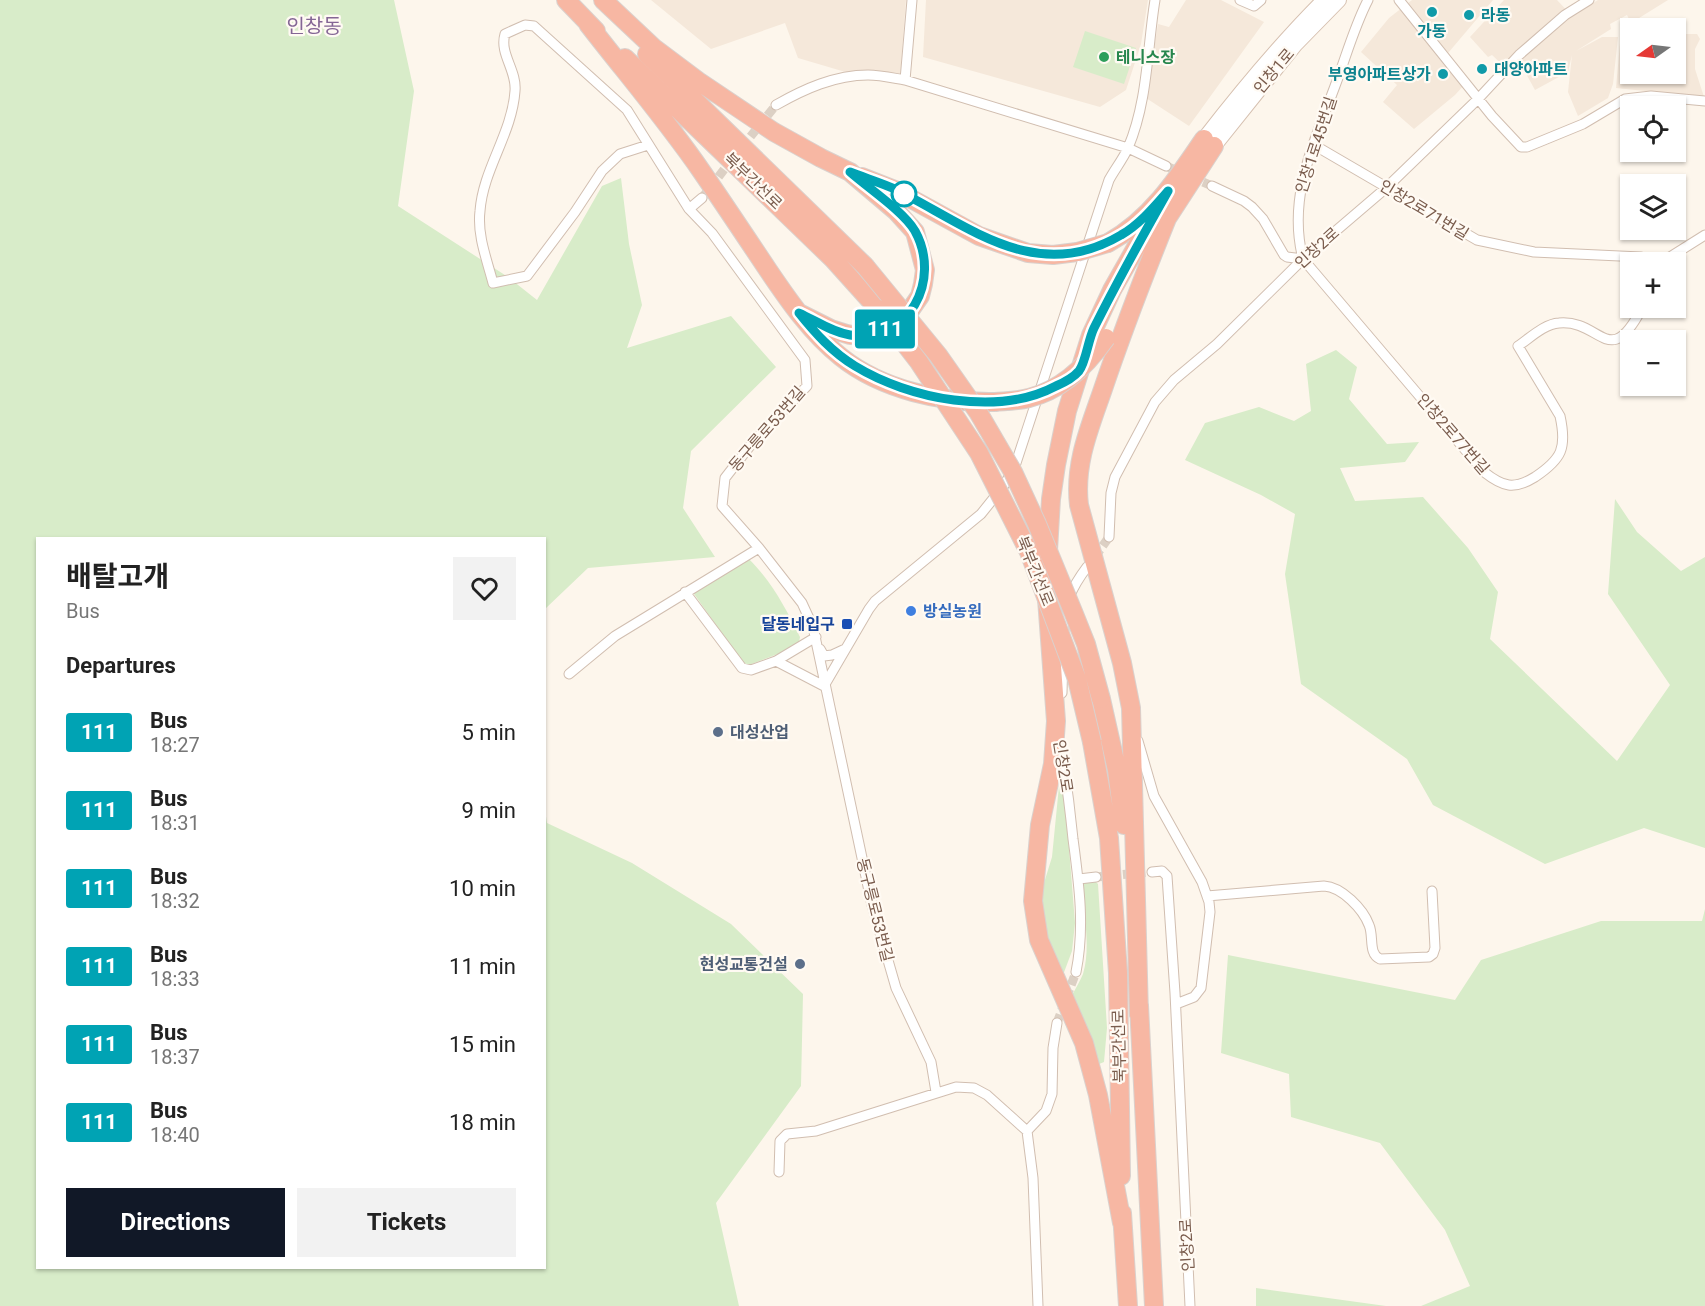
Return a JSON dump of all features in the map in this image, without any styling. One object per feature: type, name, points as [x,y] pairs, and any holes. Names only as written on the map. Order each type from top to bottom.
[{"type":"highway","name":"북부간선로","points":[[566,0],[588,24],[664,93],[833,259],[878,309],[919,362],[979,453],[1029,552],[1077,679],[1092,742],[1109,838],[1118,973],[1122,1223],[1128,1306]]},
{"type":"highway","name":"북부간선로","points":[[590,0],[865,266],[938,355],[978,412],[1013,472],[1041,533],[1086,644],[1117,770],[1126,841],[1139,1016],[1154,1306]]},
{"type":"highway","points":[[603,0],[654,48],[698,81],[774,132],[850,172],[895,190],[979,236],[1028,253],[1053,255],[1077,252],[1108,243],[1124,234],[1148,214],[1209,143]]},
{"type":"highway","points":[[625,0],[631,16],[654,48]]},
{"type":"highway","points":[[588,24],[687,151],[814,333],[842,358],[880,379],[921,394],[949,399],[995,402],[1029,398],[1062,383],[1077,373],[1093,357],[1106,338],[1168,216],[1209,143]]},
{"type":"highway","points":[[799,313],[838,332],[850,335],[870,334],[902,322],[920,296],[925,270],[915,232],[896,211],[850,172]]},
{"type":"highway","points":[[1122,1223],[1098,1095],[1084,1042],[1039,940],[1033,901],[1040,825],[1053,764],[1056,721],[1046,585],[1051,499],[1068,411],[1091,335],[1112,290],[1168,191]]},
{"type":"highway","points":[[1139,1016],[1131,712],[1122,663],[1078,505],[1077,487],[1085,439],[1120,339],[1168,216]]},
{"type":"street","points":[[905,80],[912,0]]},
{"type":"street","points":[[776,661],[824,686],[875,601],[981,514],[1005,484],[1016,463],[1109,180],[1128,148],[1140,109],[1147,72],[1155,0]]},
{"type":"street","points":[[1240,0],[1254,6],[1262,0]]},
{"type":"street","name":"인창1로","points":[[1209,143],[1260,68],[1324,0]]},
{"type":"street","name":"인창1로","points":[[1209,143],[1295,45],[1339,0]]},
{"type":"street","name":"인창1로45번길","points":[[1303,259],[1298,238],[1299,196],[1302,181],[1368,0]]},
{"type":"street","points":[[1399,0],[1516,144],[1524,148],[1583,124],[1625,99],[1651,96],[1705,102]]},
{"type":"street","name":"인창2로","points":[[1109,537],[1111,493],[1115,477],[1155,402],[1174,380],[1217,344],[1303,259],[1386,188],[1527,48],[1570,11],[1589,0]]},
{"type":"street","name":"동구릉로53번길","points":[[648,145],[620,154],[602,171],[575,212],[527,276],[493,284],[481,236],[480,211],[485,183],[507,133],[513,111],[515,76],[502,44],[505,34],[525,25],[534,26],[627,110],[689,210],[712,233],[805,360],[807,386],[753,442],[725,478],[722,506],[759,548],[802,603],[817,642],[824,686],[881,939],[896,988],[931,1062],[936,1092]]},
{"type":"street","points":[[776,105],[802,90],[825,82],[867,75],[905,80],[1128,148],[1166,166]]},
{"type":"street","name":"인창2로71번길","points":[[1314,145],[1477,240],[1534,252],[1620,256]]},
{"type":"street","points":[[1212,186],[1244,201],[1263,219],[1284,255],[1303,259]]},
{"type":"street","points":[[689,210],[702,198]]},
{"type":"street","points":[[1678,252],[1705,235]]},
{"type":"street","name":"인창2로77번길","points":[[1303,259],[1484,472],[1493,479],[1510,486],[1524,484],[1552,466],[1561,452],[1562,441],[1560,416],[1518,346],[1557,323],[1574,324],[1612,340],[1619,338],[1632,328],[1637,318]]},
{"type":"street","points":[[569,674],[615,636],[759,548]]},
{"type":"street","name":"인창2로","points":[[1076,972],[1082,935],[1078,879],[1065,769],[1056,721],[1061,700],[1064,616],[1074,584],[1087,567]]},
{"type":"street","points":[[685,592],[742,668],[751,670],[817,642],[822,654],[828,657],[845,648]]},
{"type":"street","points":[[1131,712],[1154,796],[1187,854],[1207,896],[1210,912],[1200,988],[1194,997],[1176,1004]]},
{"type":"street","name":"인창2로","points":[[1152,872],[1162,871],[1167,876],[1176,1004],[1190,1306]]},
{"type":"street","points":[[1078,879],[1096,877]]},
{"type":"street","points":[[1207,896],[1334,887],[1366,918],[1371,932],[1374,956],[1380,959],[1429,957],[1433,954],[1435,948],[1432,891]]},
{"type":"street","points":[[1027,1131],[1046,1112],[1052,1094],[1052,1057],[1057,1023]]},
{"type":"street","points":[[779,1172],[780,1141],[783,1136],[816,1131],[936,1092],[956,1087],[974,1088],[987,1095],[1027,1131],[1033,1178],[1038,1306]]},
{"type":"shaded area","points":[[651,0],[906,0],[900,77],[893,81],[842,71],[798,58],[785,23],[711,49]]},
{"type":"shaded area","points":[[926,0],[1148,0],[1141,44],[1126,90],[1100,107],[923,57]]},
{"type":"shaded area","points":[[1186,0],[1221,0],[1264,22],[1189,126],[1146,98],[1158,24],[1169,27]]},
{"type":"shaded area","points":[[1412,0],[1493,0],[1443,59],[1464,85],[1414,129],[1383,102],[1397,85],[1361,52],[1389,18]]},
{"type":"shaded area","points":[[1504,0],[1557,0],[1572,16],[1598,0],[1668,0],[1639,18],[1628,18],[1627,15],[1620,18],[1610,24],[1611,29],[1576,51],[1602,37],[1618,37],[1613,84],[1608,98],[1578,116],[1568,92],[1572,55],[1568,72],[1535,90],[1519,61],[1510,72],[1492,55],[1488,57],[1470,37]]},
{"type":"shaded area","points":[[1686,34],[1697,34],[1700,39],[1695,49],[1695,69],[1704,97],[1616,88],[1620,43],[1620,84],[1686,84]]},
{"type":"green space","points":[[0,0],[394,0],[414,91],[398,206],[508,277],[537,300],[602,186],[621,178],[629,244],[642,305],[627,348],[731,316],[776,367],[691,451],[683,508],[715,557],[588,568],[546,608],[546,537],[36,537],[36,1269],[546,1269],[546,816],[547,823],[632,863],[731,924],[803,994],[801,1086],[716,1203],[739,1306],[0,1306]]},
{"type":"green space","name":"테니스장","points":[[1085,31],[1136,48],[1124,84],[1073,67]]},
{"type":"green space","points":[[1336,350],[1357,367],[1349,399],[1387,444],[1419,442],[1405,462],[1340,468],[1355,501],[1423,497],[1468,548],[1498,592],[1490,639],[1617,761],[1670,685],[1608,594],[1615,499],[1637,532],[1681,571],[1705,557],[1705,848],[1644,828],[1545,864],[1433,805],[1407,759],[1301,684],[1285,574],[1295,514],[1261,495],[1185,460],[1205,423],[1259,407],[1294,421],[1311,411],[1306,364]]},
{"type":"green space","points":[[748,558],[771,586],[800,637],[796,647],[749,665],[742,662],[692,591]]},
{"type":"green space","points":[[1063,783],[1075,923],[1072,951],[1063,975],[1047,938],[1040,896],[1052,857],[1059,786]]},
{"type":"green space","points":[[1096,882],[1098,884],[1107,1028],[1104,1062],[1099,1064],[1072,995],[1083,974],[1086,953],[1081,885]]},
{"type":"green space","points":[[1705,909],[1705,1306],[1421,1306],[1470,1286],[1445,1230],[1380,1143],[1291,1117],[1289,1074],[1221,1053],[1228,955],[1455,1000],[1481,960],[1601,921],[1702,921]]},
{"type":"green space","points":[[1256,1288],[1386,1306],[1256,1306]]},
{"type":"tunnel","points":[[742,147],[776,105]]},
{"type":"tunnel","points":[[702,198],[733,158]]},
{"type":"tunnel","points":[[1166,166],[1212,186]]},
{"type":"tunnel","points":[[1095,557],[1109,537]]},
{"type":"tunnel","points":[[1096,877],[1152,872]]},
{"type":"tunnel","points":[[1057,1023],[1076,972]]},
{"type":"bus line","name":"111","points":[[850,172],[895,190],[979,236],[1028,253],[1053,255],[1077,252],[1108,243],[1124,234],[1148,214],[1168,191],[1112,290],[1091,335],[1080,370],[1048,391],[1029,398],[982,402],[921,394],[880,379],[842,358],[814,333],[799,313],[831,329],[850,335],[879,332],[902,322],[909,313],[920,296],[925,270],[920,244],[908,222],[850,172]]},
{"type":"place","name":"가동","points":[[1432,12]]},
{"type":"place","name":"라동","points":[[1469,15]]},
{"type":"place","name":"테니스장","points":[[1104,57]]},
{"type":"place","name":"대양아파트","points":[[1482,69]]},
{"type":"place","name":"부영아파트상가","points":[[1443,74]]},
{"type":"place","name":"방실농원","points":[[911,611]]},
{"type":"place","name":"달동네입구","points":[[847,624]]},
{"type":"place","name":"대성산업","points":[[718,732]]},
{"type":"place","name":"현성교통건설","points":[[800,964]]},
{"type":"district","name":"인창동","points":[[314,26]]}]
